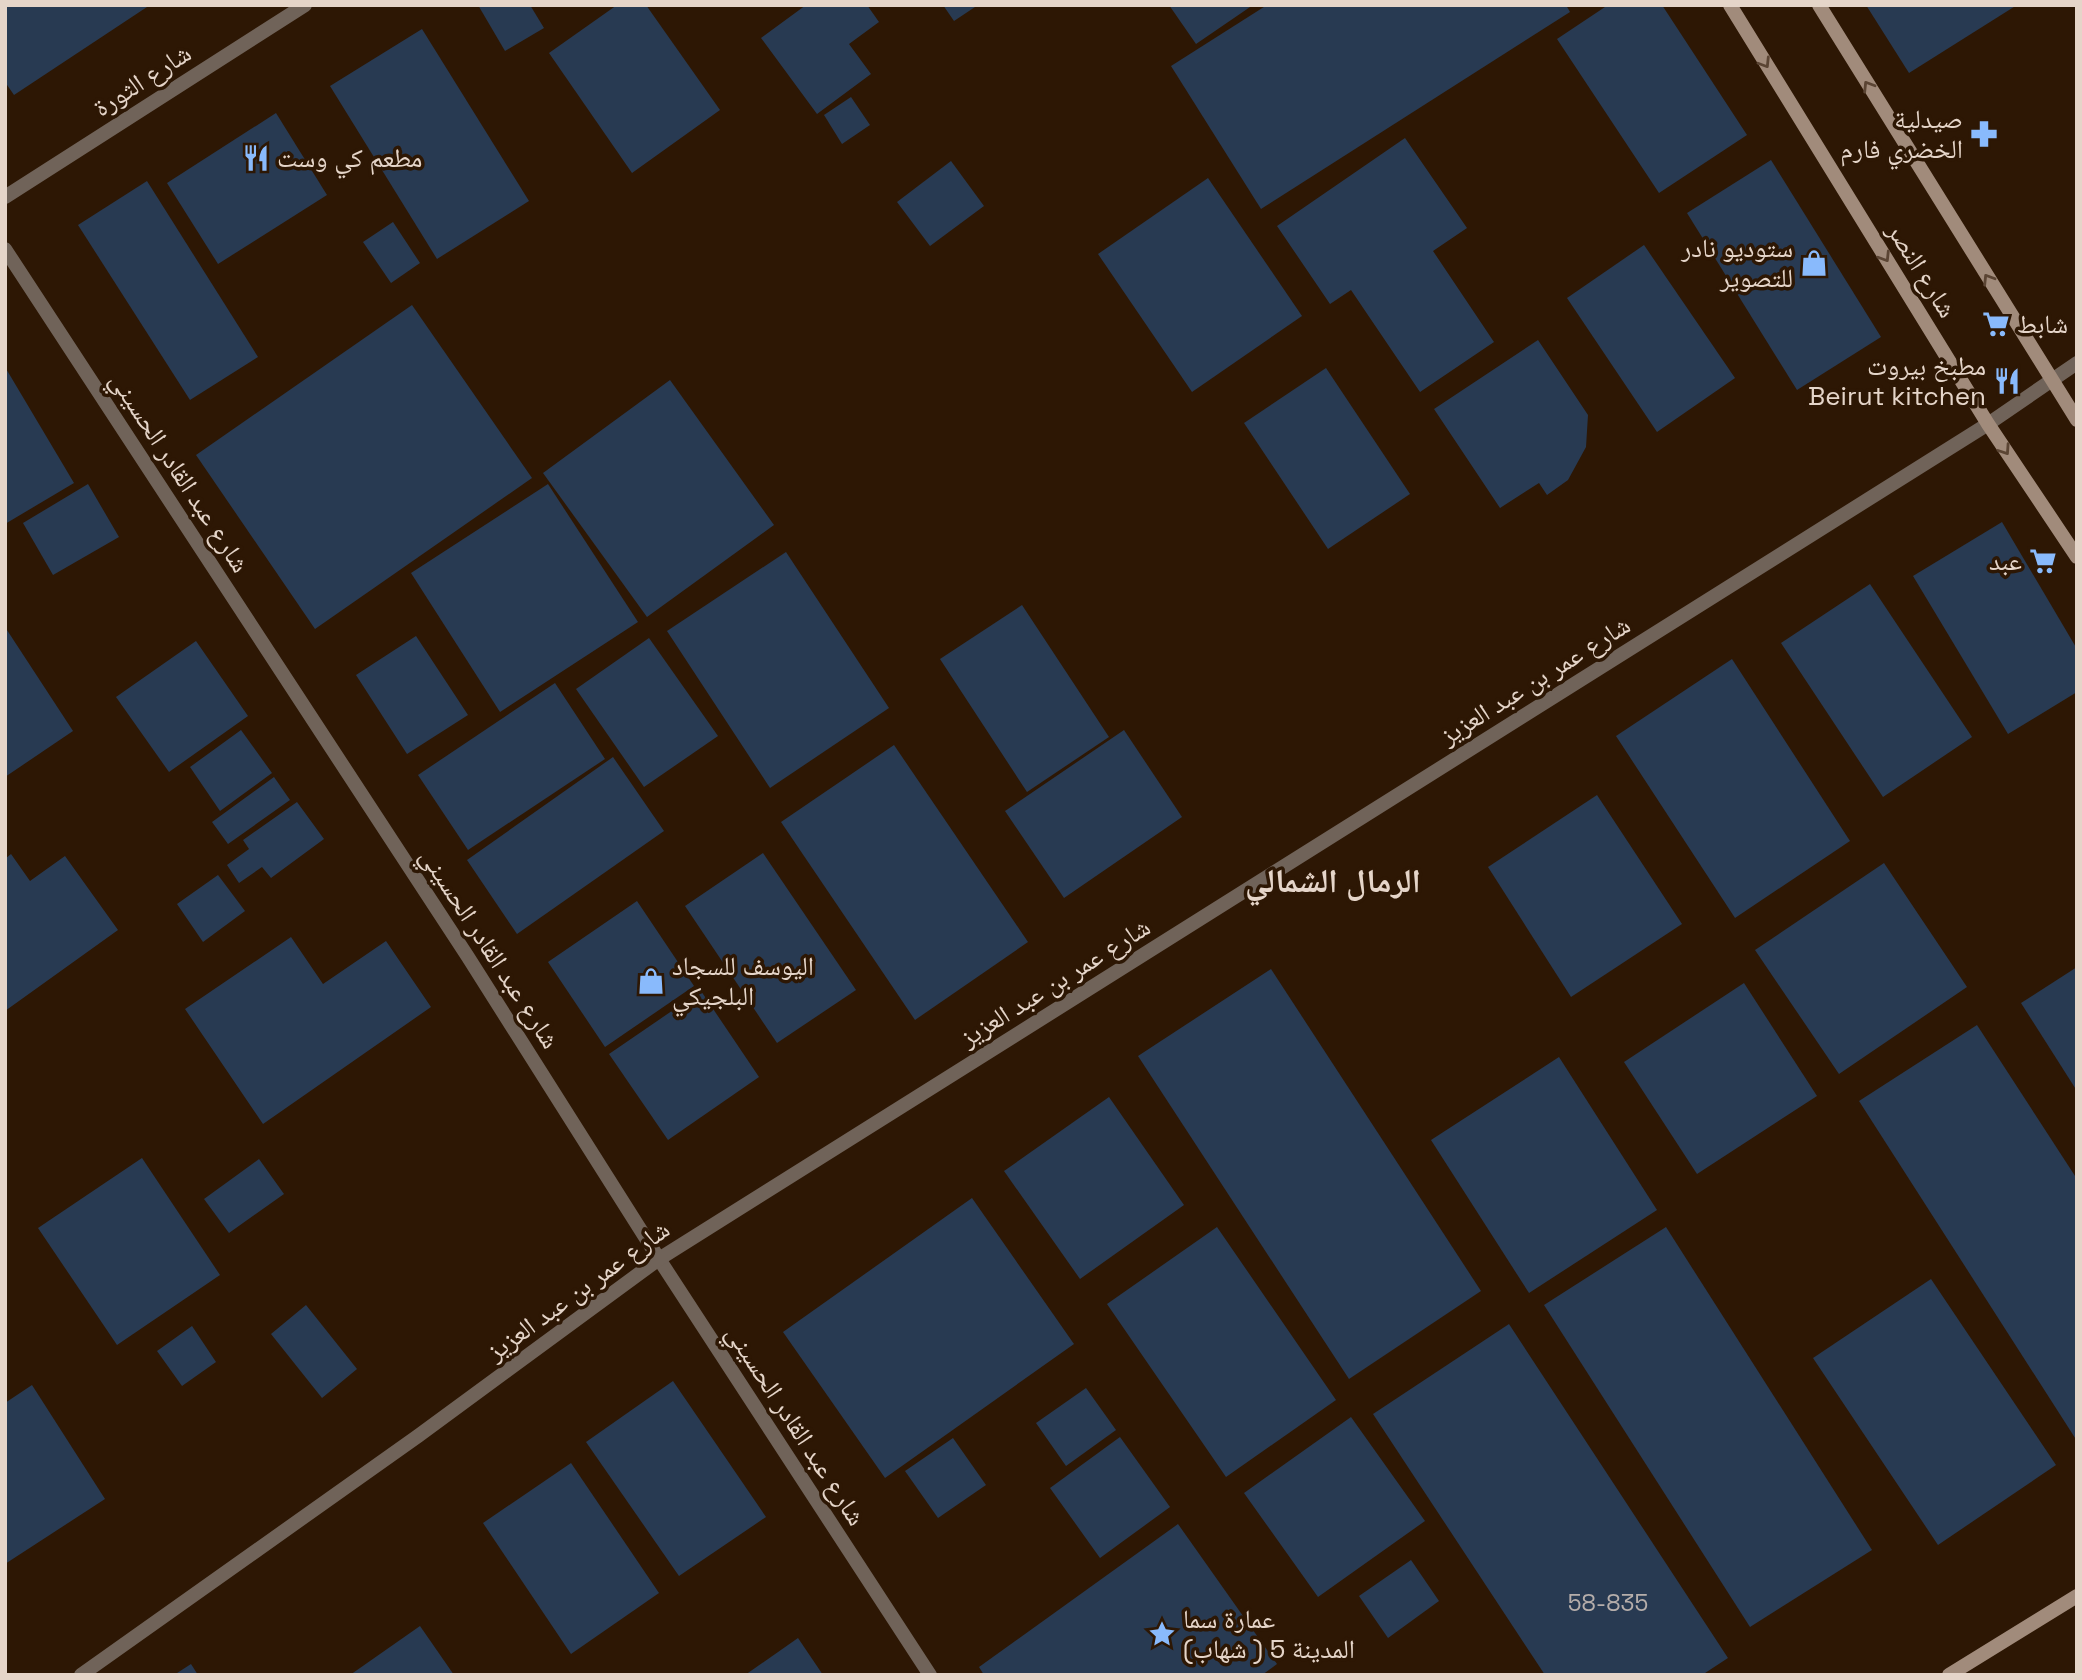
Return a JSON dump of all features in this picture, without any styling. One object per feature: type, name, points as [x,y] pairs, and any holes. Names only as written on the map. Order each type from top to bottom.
[{"type":"main road","name":"شارع النصر","points":[[1730,5],[1988,424],[2077,556]]},
{"type":"main road","name":"شارع النصر","points":[[1819,5],[2077,420]]},
{"type":"main road","points":[[1949,1675],[2077,1596]]},
{"type":"street","name":"شارع الثورة","points":[[5,197],[305,5]]},
{"type":"street","name":"شارع عبد القادر الحسيني","points":[[5,249],[468,957],[659,1259],[930,1675]]},
{"type":"street","name":"شارع عمر بن عبد العزيز","points":[[81,1675],[407,1444],[659,1259],[1988,424],[2077,363]]},
{"type":"building","points":[[5,5],[147,7],[14,95],[5,82]]},
{"type":"building","points":[[478,5],[530,5],[544,28],[505,51]]},
{"type":"building","points":[[617,5],[646,5],[720,110],[632,173],[549,53]]},
{"type":"building","points":[[806,5],[867,5],[879,22],[849,44],[871,74],[817,114],[761,38]]},
{"type":"building","points":[[943,5],[978,5],[954,21]]},
{"type":"building","points":[[1169,5],[1253,5],[1196,44]]},
{"type":"building","points":[[1267,5],[1566,5],[1570,12],[1261,209],[1171,66]]},
{"type":"building","points":[[1608,5],[1662,5],[1747,135],[1659,193],[1557,39]]},
{"type":"building","points":[[1866,5],[2017,5],[1909,73]]},
{"type":"building","points":[[422,29],[529,201],[437,259],[330,86]]},
{"type":"building","points":[[851,97],[870,125],[842,144],[824,115]]},
{"type":"building","points":[[276,113],[327,195],[218,264],[167,183]]},
{"type":"building","points":[[1405,138],[1467,228],[1433,251],[1494,342],[1420,392],[1351,290],[1330,304],[1277,226]]},
{"type":"building","points":[[1771,160],[1881,337],[1797,390],[1687,213]]},
{"type":"building","points":[[951,161],[984,206],[930,246],[897,202]]},
{"type":"building","points":[[1208,178],[1302,316],[1192,392],[1098,254]]},
{"type":"building","points":[[147,181],[258,357],[190,400],[78,225]]},
{"type":"building","points":[[393,222],[420,263],[391,283],[363,242]]},
{"type":"building","points":[[1644,245],[1735,378],[1657,432],[1567,298]]},
{"type":"building","points":[[412,305],[532,478],[315,629],[196,455]]},
{"type":"building","points":[[1538,340],[1588,415],[1586,447],[1568,480],[1547,495],[1539,483],[1500,508],[1434,409]]},
{"type":"building","points":[[5,367],[74,483],[5,524]]},
{"type":"building","points":[[1326,368],[1410,494],[1328,549],[1244,423]]},
{"type":"building","points":[[670,380],[774,525],[647,617],[543,473]]},
{"type":"building","points":[[88,484],[119,537],[53,575],[23,523]]},
{"type":"building","points":[[548,484],[638,622],[500,712],[411,573]]},
{"type":"building","points":[[2002,522],[2077,649],[2077,692],[2008,734],[1913,576]]},
{"type":"building","points":[[786,552],[889,708],[770,788],[667,631]]},
{"type":"building","points":[[1870,584],[1972,737],[1883,797],[1781,643]]},
{"type":"building","points":[[1022,605],[1109,737],[1027,792],[940,659]]},
{"type":"building","points":[[5,627],[73,731],[5,777]]},
{"type":"building","points":[[416,636],[468,715],[407,754],[356,675]]},
{"type":"building","points":[[649,638],[718,736],[644,787],[576,689]]},
{"type":"building","points":[[196,641],[248,716],[169,772],[116,697]]},
{"type":"building","points":[[1732,659],[1850,841],[1735,918],[1616,736]]},
{"type":"building","points":[[555,683],[605,759],[468,850],[418,775]]},
{"type":"building","points":[[241,730],[272,773],[220,811],[190,767]]},
{"type":"building","points":[[1124,730],[1182,817],[1064,898],[1005,811]]},
{"type":"building","points":[[894,745],[1028,942],[915,1020],[781,822]]},
{"type":"building","points":[[613,757],[664,831],[517,934],[467,860]]},
{"type":"building","points":[[274,777],[290,800],[228,844],[212,822]]},
{"type":"building","points":[[1597,795],[1682,924],[1571,997],[1488,867]]},
{"type":"building","points":[[297,802],[324,839],[271,878],[262,867],[239,883],[227,865],[249,849],[243,840]]},
{"type":"building","points":[[763,853],[856,990],[777,1043],[685,906]]},
{"type":"building","points":[[11,854],[30,881],[65,856],[118,930],[5,1011],[5,859]]},
{"type":"building","points":[[1884,863],[1967,987],[1839,1074],[1755,950]]},
{"type":"building","points":[[218,875],[245,911],[203,942],[177,904]]},
{"type":"building","points":[[637,901],[694,986],[605,1047],[548,962]]},
{"type":"building","points":[[291,937],[323,984],[386,941],[431,1007],[263,1124],[185,1009]]},
{"type":"building","points":[[2077,967],[2077,1091],[2021,1003]]},
{"type":"building","points":[[1271,969],[1481,1291],[1349,1379],[1138,1056]]},
{"type":"building","points":[[1744,983],[1817,1096],[1697,1174],[1624,1062]]},
{"type":"building","points":[[701,991],[759,1077],[668,1140],[609,1054]]},
{"type":"building","points":[[1977,1025],[2077,1179],[2077,1441],[1859,1101]]},
{"type":"building","points":[[1559,1057],[1657,1210],[1529,1293],[1431,1140]]},
{"type":"building","points":[[1109,1097],[1184,1205],[1080,1279],[1004,1171]]},
{"type":"building","points":[[142,1158],[220,1275],[117,1345],[38,1228]]},
{"type":"building","points":[[259,1159],[284,1194],[229,1233],[204,1199]]},
{"type":"building","points":[[972,1198],[1074,1344],[885,1478],[783,1332]]},
{"type":"building","points":[[1217,1227],[1336,1400],[1226,1477],[1107,1304]]},
{"type":"building","points":[[1666,1227],[1872,1550],[1750,1627],[1544,1305]]},
{"type":"building","points":[[1931,1279],[2056,1465],[1938,1545],[1813,1358]]},
{"type":"building","points":[[306,1305],[357,1369],[322,1398],[271,1334]]},
{"type":"building","points":[[1509,1324],[1728,1658],[1702,1675],[1545,1675],[1373,1414]]},
{"type":"building","points":[[192,1326],[216,1362],[182,1386],[157,1351]]},
{"type":"building","points":[[673,1381],[766,1517],[679,1576],[586,1442]]},
{"type":"building","points":[[32,1385],[105,1499],[5,1564],[5,1403]]},
{"type":"building","points":[[1086,1388],[1116,1430],[1066,1466],[1036,1423]]},
{"type":"building","points":[[1351,1417],[1425,1521],[1318,1597],[1244,1493]]},
{"type":"building","points":[[1120,1437],[1170,1507],[1100,1558],[1050,1488]]},
{"type":"building","points":[[953,1438],[986,1485],[938,1518],[905,1471]]},
{"type":"building","points":[[571,1463],[659,1593],[571,1654],[483,1523]]},
{"type":"building","points":[[1178,1524],[1277,1664],[1262,1675],[984,1675],[979,1667]]},
{"type":"building","points":[[1411,1560],[1439,1601],[1388,1638],[1359,1596]]},
{"type":"building","points":[[420,1626],[454,1675],[350,1675]]},
{"type":"building","points":[[798,1638],[823,1675],[745,1675]]},
{"type":"building","points":[[191,1664],[198,1675],[174,1675]]},
{"type":"place","name":"صيدلية الخضري فارم","points":[[1984,134]]},
{"type":"place","name":"مطعم كي وست","points":[[256,158]]},
{"type":"place","name":"ستوديو نادر للتصوير","points":[[1814,263]]},
{"type":"place","name":"شابط","points":[[1996,324]]},
{"type":"place","name":"مطبخ بيروت Beirut kitchen","points":[[2007,381]]},
{"type":"place","name":"عبد","points":[[2043,561]]},
{"type":"place","name":"اليوسف للسجاد البلجيكي","points":[[651,981]]},
{"type":"place","name":"عمارة سما المدينة 5 ( شهاب)","points":[[1162,1634]]},
{"type":"district","name":"الرمال الشمالي","points":[[1333,881]]}]
